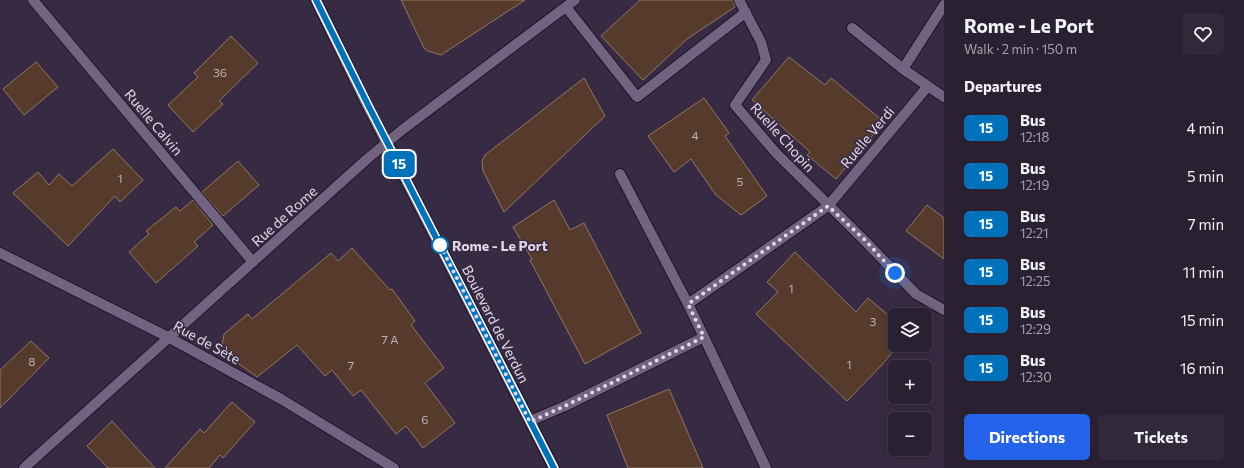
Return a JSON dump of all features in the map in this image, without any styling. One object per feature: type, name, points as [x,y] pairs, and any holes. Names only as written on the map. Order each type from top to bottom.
[{"type":"street","name":"Ruelle Calvin","points":[[34,0],[253,262]]},
{"type":"street","name":"Boulevard de Verdun","points":[[316,0],[554,468]]},
{"type":"street","name":"Rue de Rome","points":[[24,468],[168,337],[387,142],[575,0]]},
{"type":"street","name":"Ruelle Chopin","points":[[739,0],[761,42],[766,60],[735,105],[776,153],[828,206]]},
{"type":"street","points":[[903,69],[944,5]]},
{"type":"street","points":[[566,7],[637,97],[746,12]]},
{"type":"street","points":[[852,28],[903,69],[944,97]]},
{"type":"street","name":"Ruelle Verdi","points":[[688,304],[828,206],[928,86]]},
{"type":"street","points":[[620,174],[688,304],[766,468]]},
{"type":"street","points":[[828,206],[865,240],[916,294],[944,310]]},
{"type":"street","name":"Rue de Sète","points":[[0,253],[168,337],[281,399],[394,468]]},
{"type":"street","points":[[530,422],[572,403],[704,337]]},
{"type":"building","points":[[401,0],[525,0],[441,55],[428,51],[424,48]]},
{"type":"building","points":[[640,0],[733,0],[735,7],[687,39],[643,80],[601,36]]},
{"type":"building","points":[[231,36],[258,63],[219,101],[223,104],[193,132],[168,105],[198,77],[194,73]]},
{"type":"building","points":[[789,57],[825,85],[831,78],[884,122],[836,179],[807,155],[810,152],[752,100]]},
{"type":"building","points":[[36,62],[58,87],[24,115],[3,89]]},
{"type":"building","points":[[584,78],[605,116],[504,212],[483,171],[482,161],[485,155]]},
{"type":"building","points":[[704,98],[729,133],[725,136],[767,196],[741,215],[716,195],[691,159],[674,172],[648,136]]},
{"type":"building","points":[[113,149],[143,180],[120,202],[115,196],[68,246],[13,193],[38,172],[49,185],[59,174],[72,186]]},
{"type":"building","points":[[238,161],[259,185],[223,216],[202,192]]},
{"type":"building","points":[[193,200],[213,225],[194,242],[198,246],[156,283],[129,252],[149,234],[146,231],[176,207],[180,211]]},
{"type":"building","points":[[554,200],[570,230],[584,223],[641,333],[585,364],[530,260],[532,259],[513,227]]},
{"type":"building","points":[[927,205],[944,218],[944,259],[906,231]]},
{"type":"building","points":[[352,248],[390,290],[392,289],[415,321],[411,325],[444,368],[425,383],[455,423],[423,448],[406,426],[396,434],[361,390],[353,396],[332,370],[325,376],[297,345],[257,377],[221,351],[224,334],[248,314],[252,319],[331,253],[338,261]]},
{"type":"building","points":[[795,252],[856,312],[868,298],[888,315],[888,352],[893,352],[847,401],[756,314],[778,292],[767,282]]},
{"type":"building","points":[[31,341],[49,358],[0,408],[0,370]]},
{"type":"building","points":[[669,389],[703,468],[628,468],[607,415]]},
{"type":"building","points":[[232,402],[255,422],[223,458],[220,455],[209,468],[165,468],[200,429],[204,433]]},
{"type":"building","points":[[112,421],[155,468],[108,468],[87,446]]},
{"type":"bus line","name":"15","points":[[316,0],[368,105],[554,468]]},
{"type":"place","name":"Rome - Le Port","points":[[440,245]]},
{"type":"route","points":[[440,245],[437,239],[530,422],[704,337],[688,304],[828,206],[865,240],[895,273]]}]
